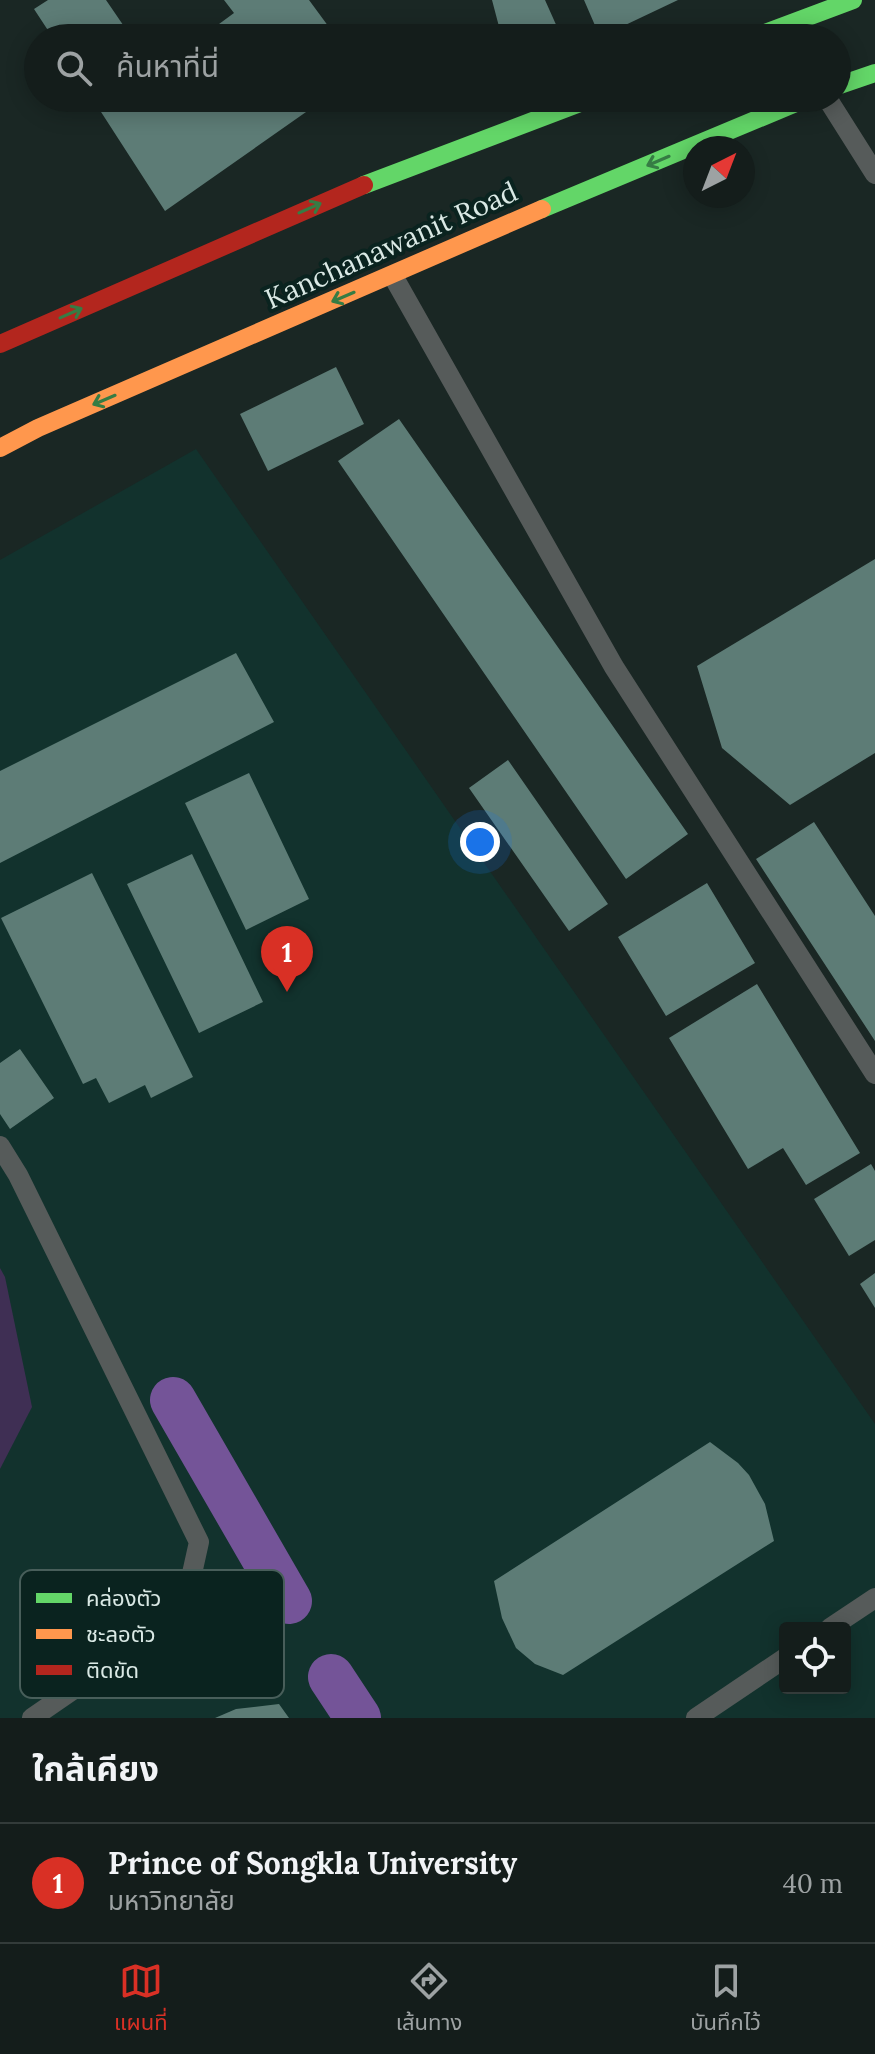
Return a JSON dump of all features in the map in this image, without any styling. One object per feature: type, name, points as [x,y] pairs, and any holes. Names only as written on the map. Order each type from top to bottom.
[{"type":"main road","points":[[807,24],[853,0]]},
{"type":"main road","points":[[851,81],[875,73]]},
{"type":"main road","name":"Kanchanawanit Road","points":[[0,344],[372,181],[556,112]]},
{"type":"main road","name":"Kanchanawanit Road","points":[[0,448],[38,428],[393,276],[505,224],[774,112]]},
{"type":"lane","points":[[836,112],[875,174]]},
{"type":"lane","points":[[393,276],[614,667],[875,1074]]},
{"type":"lane","points":[[0,1146],[18,1175],[199,1542],[193,1570]]},
{"type":"lane","points":[[839,1622],[875,1598]]},
{"type":"lane","points":[[696,1718],[779,1662]]},
{"type":"lane","points":[[32,1718],[61,1698]]},
{"type":"shaded area","points":[[196,449],[875,1424],[875,1718],[0,1718],[0,560]]},
{"type":"shaded area","points":[[0,1268],[5,1277],[32,1407],[0,1469]]},
{"type":"building","points":[[48,0],[106,0],[122,24],[44,24],[34,9]]},
{"type":"building","points":[[224,0],[309,0],[327,24],[219,24],[234,13]]},
{"type":"building","points":[[492,0],[545,0],[556,24],[498,24]]},
{"type":"building","points":[[584,0],[678,0],[627,24],[594,24]]},
{"type":"building","points":[[101,112],[306,112],[165,211]]},
{"type":"building","points":[[336,367],[364,424],[268,471],[240,414]]},
{"type":"building","points":[[399,419],[688,834],[626,879],[338,461]]},
{"type":"building","points":[[875,559],[875,753],[790,805],[722,748],[697,666]]},
{"type":"building","points":[[236,653],[274,722],[0,863],[0,771]]},
{"type":"building","points":[[508,760],[608,904],[569,931],[469,788]]},
{"type":"building","points":[[249,773],[309,899],[246,930],[185,803]]},
{"type":"building","points":[[814,822],[875,916],[875,1041],[756,859]]},
{"type":"building","points":[[192,854],[263,1002],[199,1033],[127,884]]},
{"type":"building","points":[[92,873],[193,1077],[151,1098],[145,1085],[109,1103],[96,1078],[83,1084],[1,918]]},
{"type":"building","points":[[707,883],[755,963],[666,1016],[618,937]]},
{"type":"building","points":[[757,984],[860,1153],[806,1185],[783,1148],[748,1169],[669,1038]]},
{"type":"building","points":[[20,1049],[54,1098],[10,1129],[0,1114],[0,1063]]},
{"type":"building","points":[[871,1164],[875,1171],[875,1240],[849,1256],[814,1199]]},
{"type":"building","points":[[875,1273],[875,1308],[860,1284]]},
{"type":"building","points":[[710,1442],[749,1475],[765,1504],[774,1541],[563,1675],[535,1664],[516,1648],[502,1618],[494,1581]]},
{"type":"building","points":[[279,1704],[289,1718],[215,1718],[236,1709]]},
{"type":"waterway","points":[[173,1400],[271,1570]]},
{"type":"waterway","points":[[284,1592],[289,1601]]},
{"type":"waterway","points":[[331,1677],[358,1718]]},
{"type":"traffic: fast","points":[[789,24],[853,0]]},
{"type":"traffic: fast","points":[[851,81],[875,73]]},
{"type":"traffic: fast","points":[[364,185],[556,112]]},
{"type":"traffic: fast","points":[[542,209],[774,112]]},
{"type":"traffic: slow","points":[[0,448],[38,428],[542,209]]},
{"type":"traffic: jam","points":[[0,344],[364,185]]},
{"type":"place","name":"Prince of Songkla University","points":[[287,992]]}]
